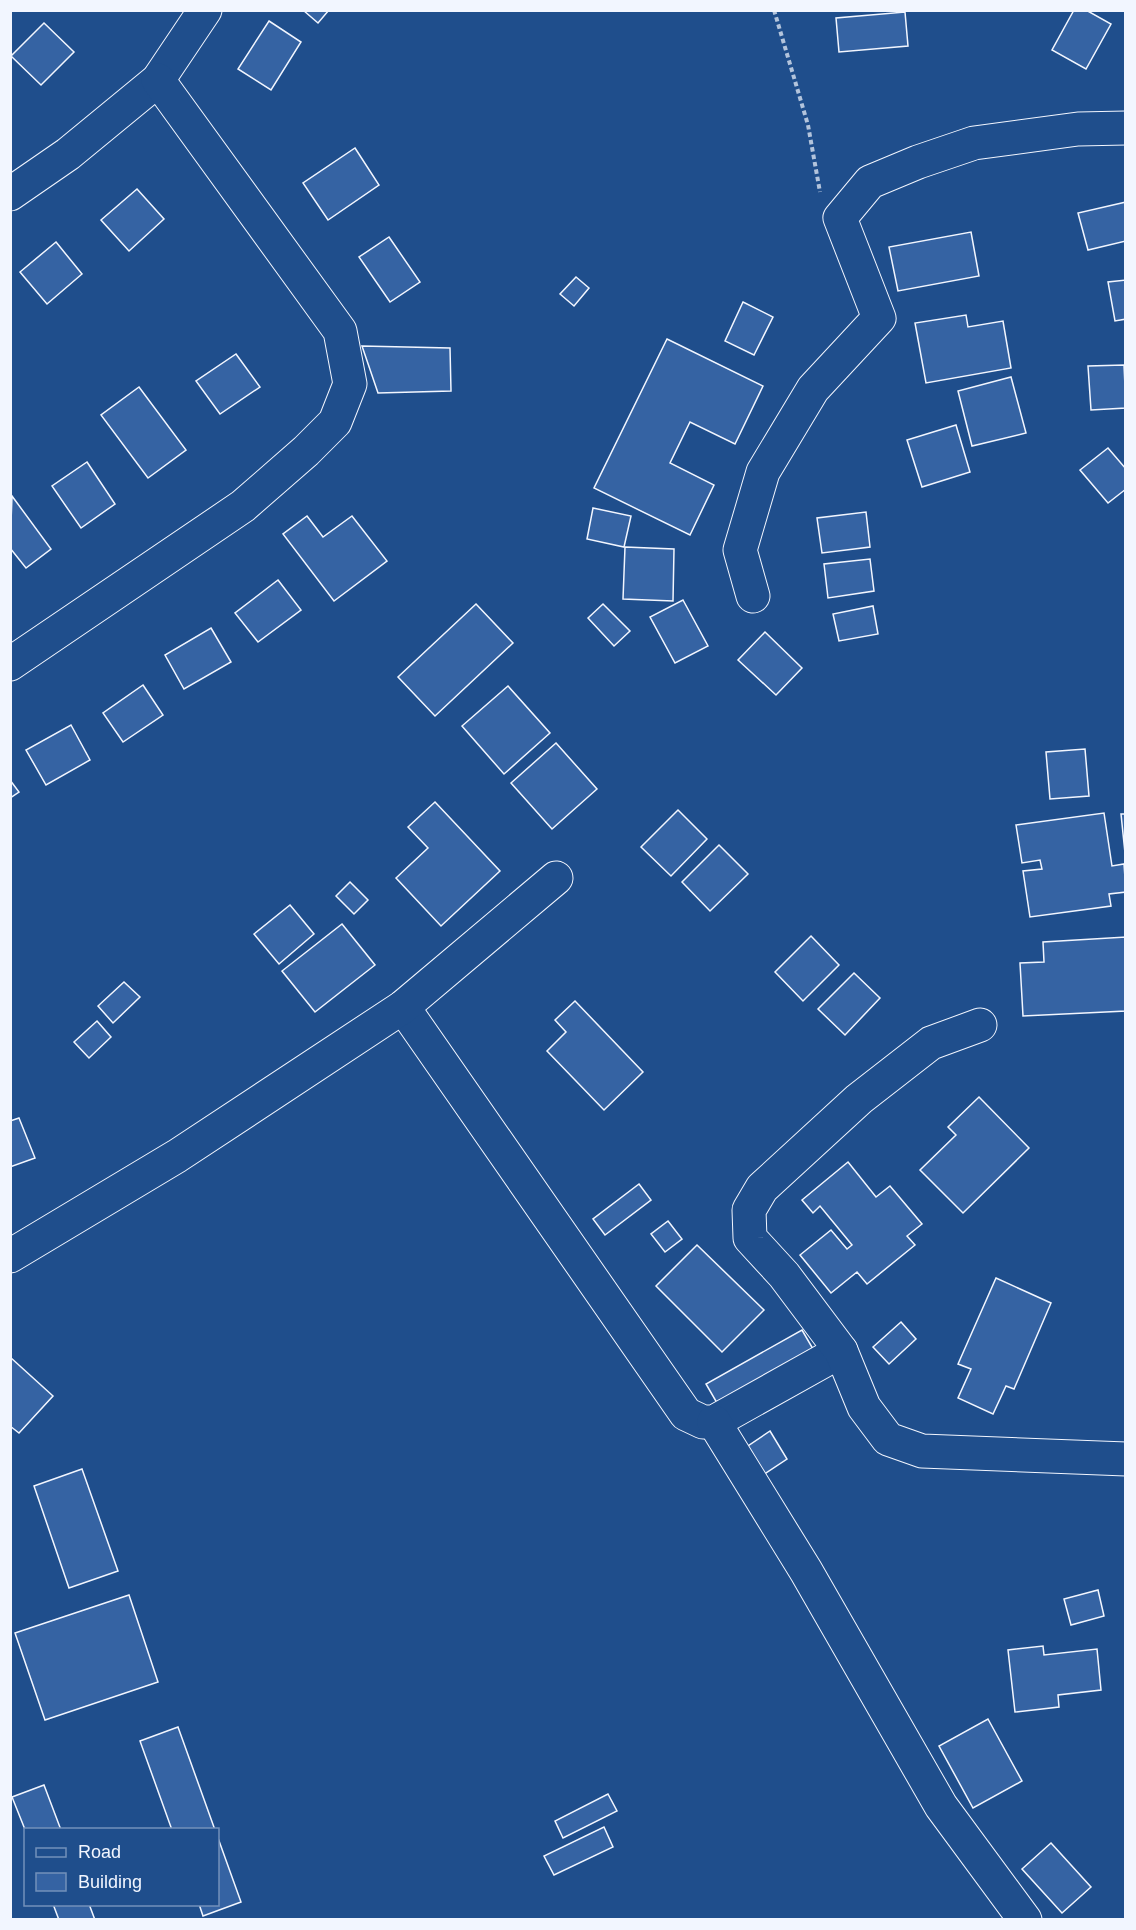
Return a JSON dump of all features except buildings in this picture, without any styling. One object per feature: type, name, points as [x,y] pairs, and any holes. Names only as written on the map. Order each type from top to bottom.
[{"type":"street","points":[[10,194],[68,154],[158,80],[205,10]]},
{"type":"street","points":[[10,664],[243,506],[306,451],[335,422],[350,384],[340,331],[158,80]]},
{"type":"street","points":[[753,596],[740,550],[763,472],[813,389],[879,318],[840,218],[870,182],[918,162],[974,143],[1078,129],[1125,128]]},
{"type":"street","points":[[10,1256],[177,1156],[403,1007],[556,878]]},
{"type":"street","points":[[403,1007],[686,1414],[703,1422],[714,1422],[841,1351]]},
{"type":"street","points":[[980,1025],[931,1043],[859,1099],[762,1188],[749,1210],[750,1238],[783,1275],[841,1351],[864,1407],[888,1439],[922,1451],[1125,1459]]},
{"type":"street","points":[[714,1422],[806,1571],[941,1806],[1025,1920]]},
{"type":"path","points":[[774,10],[808,125],[819,190],[840,218]]}]
